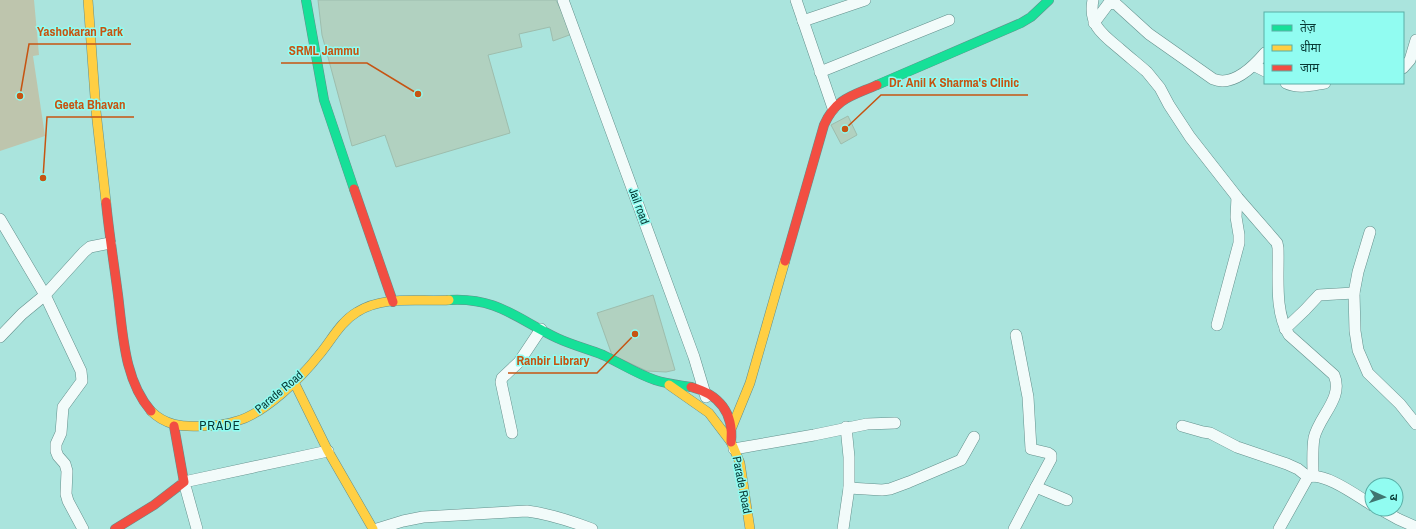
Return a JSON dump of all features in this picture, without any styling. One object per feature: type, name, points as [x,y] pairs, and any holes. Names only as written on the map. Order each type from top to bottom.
[{"type":"main road","points":[[88,0],[96,108],[110,242],[123,331],[134,382],[142,399],[163,420],[174,426],[184,482],[154,505],[115,529]]},
{"type":"main road","points":[[306,0],[324,100],[393,302]]},
{"type":"main road","points":[[732,427],[750,383],[824,125],[833,108],[841,101],[849,97],[1021,23],[1031,17],[1049,0]]},
{"type":"main road","name":"Parade Road","points":[[174,426],[220,425],[239,421],[257,412],[294,382],[320,355],[339,328],[350,316],[363,309],[377,304],[393,302],[467,299],[481,301],[512,313],[557,338],[666,383],[709,413],[733,445],[740,463],[750,529]]},
{"type":"main road","points":[[294,382],[328,451],[373,529]]},
{"type":"main road","points":[[666,383],[691,386],[704,391]]},
{"type":"main road","name":"Parade Road","points":[[704,391],[715,398],[723,406],[730,417],[733,445]]},
{"type":"street","points":[[796,0],[833,108]]},
{"type":"street","points":[[803,21],[865,0]]},
{"type":"street","points":[[1093,0],[1091,10],[1094,22],[1101,34],[1153,78],[1168,105],[1190,137],[1237,197],[1277,243],[1280,307],[1285,329],[1289,335],[1334,375],[1336,381],[1335,394],[1314,438],[1310,476],[1279,529]]},
{"type":"street","name":"Jail road","points":[[566,1],[694,357],[709,413]]},
{"type":"street","points":[[1094,22],[1109,3],[1113,3],[1149,34],[1213,80],[1220,82],[1233,79],[1255,66],[1264,54]]},
{"type":"street","points":[[820,72],[949,20]]},
{"type":"street","points":[[1404,67],[1410,60],[1416,40]]},
{"type":"street","points":[[1255,66],[1264,70]]},
{"type":"street","points":[[1289,84],[1303,86],[1318,84]]},
{"type":"street","points":[[1217,325],[1238,243],[1239,235],[1236,216],[1237,197]]},
{"type":"street","points":[[0,218],[45,295],[82,376],[82,381],[63,407],[61,433],[56,444],[56,451],[67,471],[66,494],[68,501],[83,529]]},
{"type":"street","points":[[1370,232],[1358,272],[1354,293],[1356,340],[1359,355],[1364,367],[1372,377],[1400,404],[1416,424]]},
{"type":"street","points":[[0,337],[26,311],[45,295],[84,252],[94,246],[110,242]]},
{"type":"street","points":[[1285,329],[1319,294],[1354,293]]},
{"type":"street","points":[[512,433],[501,382],[502,378],[519,362],[541,329]]},
{"type":"street","points":[[1014,529],[1051,459],[1051,455],[1048,453],[1031,449],[1028,397],[1016,335]]},
{"type":"street","points":[[733,445],[814,436],[846,427],[871,423],[895,423]]},
{"type":"street","points":[[1182,426],[1210,433],[1237,447],[1287,464],[1310,476],[1328,480],[1364,500]]},
{"type":"street","points":[[843,529],[849,488],[849,456],[846,427]]},
{"type":"street","points":[[849,488],[882,490],[890,489],[909,482],[961,460],[974,438]]},
{"type":"street","points":[[197,529],[184,482],[328,451]]},
{"type":"street","points":[[1036,487],[1067,500]]},
{"type":"street","points":[[377,529],[423,517],[527,511],[549,515],[592,529]]},
{"type":"street","points":[[1393,517],[1416,527]]},
{"type":"green space","points":[[0,0],[34,0],[39,55],[33,56],[45,136],[0,151]]},
{"type":"building","points":[[318,0],[556,0],[572,34],[553,41],[550,27],[519,34],[522,47],[488,55],[510,133],[396,167],[385,135],[352,146],[322,35]]},
{"type":"building","points":[[848,116],[857,135],[841,144],[831,125]]},
{"type":"building","points":[[653,295],[675,370],[666,372],[647,371],[612,355],[597,313]]},
{"type":"traffic: fast","points":[[306,0],[324,100],[354,189]]},
{"type":"traffic: fast","points":[[877,85],[1021,23],[1031,17],[1049,0]]},
{"type":"traffic: fast","points":[[449,300],[466,300],[494,306],[557,338],[603,355],[648,378],[691,387]]},
{"type":"traffic: slow","points":[[88,0],[96,111],[106,202]]},
{"type":"traffic: slow","points":[[732,427],[750,383],[785,261]]},
{"type":"traffic: slow","points":[[151,411],[156,416],[168,422],[194,426],[228,423],[248,417],[271,403],[293,384],[323,350],[341,326],[357,312],[367,307],[390,301],[449,300]]},
{"type":"traffic: slow","points":[[294,382],[328,451],[373,529]]},
{"type":"traffic: slow","points":[[669,385],[709,413],[731,442],[740,463],[750,529]]},
{"type":"traffic: jam","points":[[785,261],[824,125],[839,103],[852,95],[877,85]]},
{"type":"traffic: jam","points":[[354,189],[393,302]]},
{"type":"traffic: jam","points":[[106,202],[126,356],[135,385],[142,399],[151,411]]},
{"type":"traffic: jam","points":[[691,387],[709,394],[723,406],[730,422],[731,442]]},
{"type":"traffic: jam","points":[[115,529],[154,505],[184,482],[174,426]]},
{"type":"place","name":"SRML Jammu","points":[[418,94]]},
{"type":"place","name":"Yashokaran Park","points":[[20,96]]},
{"type":"place","name":"Dr. Anil K Sharma's Clinic","points":[[845,129]]},
{"type":"place","name":"Geeta Bhavan","points":[[43,178]]},
{"type":"place","name":"Ranbir Library","points":[[635,334]]},
{"type":"district","name":"PRADE","points":[[220,425]]}]
